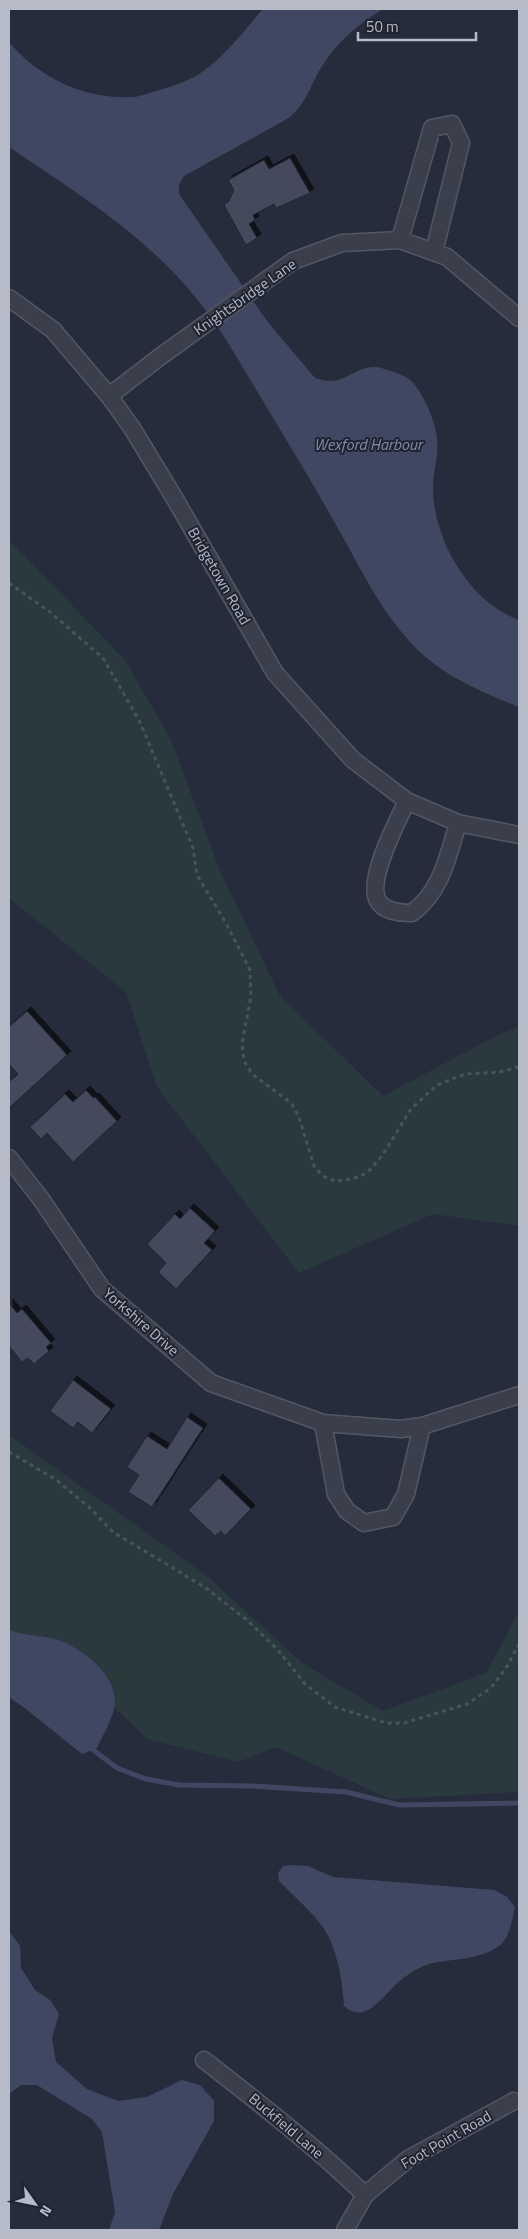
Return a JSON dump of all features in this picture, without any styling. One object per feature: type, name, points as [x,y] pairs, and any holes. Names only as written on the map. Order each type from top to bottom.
[{"type":"street","points":[[400,240],[432,128],[452,124],[461,143],[434,252]]},
{"type":"street","name":"Knightsbridge Lane","points":[[108,396],[293,261],[342,244],[400,240],[447,257],[519,318]]},
{"type":"street","name":"Bridgetown Road","points":[[9,298],[53,330],[132,428],[275,672],[353,760],[407,800],[458,823],[519,835]]},
{"type":"street","points":[[407,800],[378,869],[375,886],[377,899],[390,910],[412,913],[431,896],[441,874],[458,823]]},
{"type":"street","name":"Yorkshire Drive","points":[[9,1158],[41,1199],[102,1289],[211,1383],[323,1423],[401,1429],[422,1426],[519,1395]]},
{"type":"street","points":[[323,1423],[336,1494],[347,1511],[364,1523],[393,1517],[406,1494],[422,1426]]},
{"type":"street","name":"Buckfield Lane","points":[[204,2060],[286,2124],[339,2170],[365,2196]]},
{"type":"street","name":"Foot Point Road","points":[[345,2230],[365,2196],[408,2158],[514,2101]]},
{"type":"path","points":[[9,583],[50,612],[103,658],[139,720],[193,848],[198,875],[226,923],[250,970],[251,996],[242,1044],[244,1061],[252,1074],[291,1103],[299,1117],[314,1166],[323,1176],[335,1181],[352,1179],[367,1173],[382,1156],[412,1109],[437,1085],[465,1074],[500,1072],[519,1067]]},
{"type":"path","points":[[9,1452],[56,1479],[90,1508],[113,1532],[206,1588],[241,1615],[277,1649],[305,1684],[335,1707],[386,1723],[404,1723],[467,1704],[491,1688],[508,1665],[519,1644]]},
{"type":"shaded area","points":[[9,540],[125,660],[171,740],[220,871],[280,996],[383,1096],[498,1035],[519,1027],[519,1226],[433,1214],[299,1273],[157,1087],[126,992],[9,898]]},
{"type":"shaded area","points":[[9,1435],[207,1576],[302,1663],[383,1711],[486,1673],[519,1612],[519,1792],[390,1799],[276,1747],[239,1762],[147,1739],[115,1708],[112,1687],[9,1630]]},
{"type":"water","name":"Wexford Harbour","points":[[263,9],[383,9],[355,29],[332,52],[319,71],[306,97],[293,114],[184,176],[179,185],[179,194],[267,321],[315,378],[334,381],[360,370],[378,367],[407,378],[420,392],[436,432],[437,451],[433,488],[439,528],[447,547],[457,566],[484,599],[501,611],[519,620],[519,707],[453,677],[433,663],[402,633],[377,598],[317,491],[230,346],[205,309],[177,276],[155,254],[109,216],[9,147],[9,42],[34,66],[64,84],[98,95],[134,97],[178,84],[202,72],[227,50]]},
{"type":"water","points":[[9,1630],[61,1641],[85,1654],[105,1674],[115,1697],[114,1709],[97,1748],[82,1754],[9,1697]]},
{"type":"water","points":[[283,1866],[308,1866],[333,1877],[494,1890],[507,1897],[515,1907],[512,1923],[503,1943],[491,1951],[474,1957],[423,1966],[398,1982],[377,2004],[361,2012],[353,2012],[344,2006],[338,1965],[334,1949],[327,1934],[315,1917],[279,1881],[278,1873]]},
{"type":"water","points":[[9,1931],[20,1946],[21,1968],[35,1990],[50,2000],[59,2014],[52,2038],[56,2062],[87,2089],[118,2101],[147,2097],[182,2080],[200,2085],[214,2101],[214,2121],[173,2194],[159,2230],[109,2230],[115,2212],[102,2132],[92,2119],[37,2085],[21,2085],[9,2094]]},
{"type":"building","points":[[290,158],[310,193],[276,208],[274,204],[253,215],[255,220],[249,224],[257,238],[246,245],[224,205],[229,201],[234,190],[228,180],[264,160],[269,169]]},
{"type":"building","points":[[27,1011],[67,1055],[9,1108],[9,1082],[18,1074],[9,1064],[9,1027]]},
{"type":"building","points":[[86,1090],[117,1121],[73,1162],[47,1133],[41,1139],[30,1127],[65,1094],[73,1102]]},
{"type":"building","points":[[190,1208],[215,1231],[204,1243],[212,1250],[176,1289],[158,1272],[166,1263],[147,1244],[175,1214],[180,1219]]},
{"type":"building","points":[[9,1303],[17,1313],[22,1309],[51,1343],[46,1347],[49,1351],[34,1364],[28,1358],[22,1362],[9,1346]]},
{"type":"building","points":[[73,1380],[111,1409],[92,1433],[78,1422],[73,1428],[50,1411]]},
{"type":"building","points":[[187,1417],[203,1428],[152,1507],[128,1492],[139,1475],[127,1467],[147,1436],[167,1449]]},
{"type":"building","points":[[219,1478],[251,1509],[225,1536],[221,1531],[215,1536],[188,1510]]},
{"type":"waterway","points":[[88,1746],[117,1768],[146,1779],[179,1785],[252,1786],[346,1792],[399,1805],[519,1803]]}]
